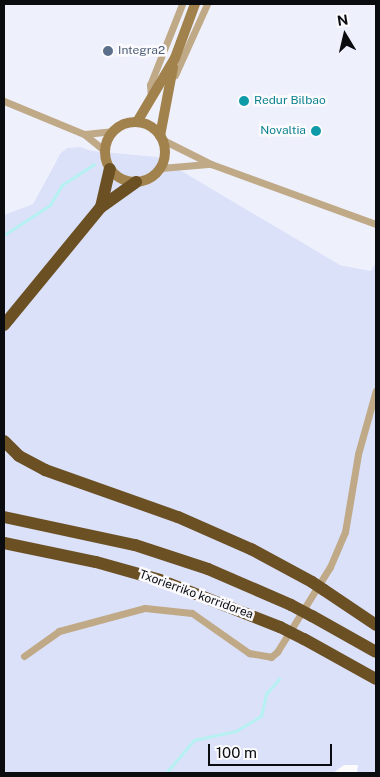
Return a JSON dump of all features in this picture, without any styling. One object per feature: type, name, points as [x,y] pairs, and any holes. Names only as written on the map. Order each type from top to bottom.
[{"type":"highway","points":[[101,207],[110,169]]},
{"type":"highway","points":[[4,333],[8,320],[101,207],[136,182]]},
{"type":"highway","points":[[4,441],[19,456],[44,470],[186,520],[251,549],[312,582],[376,625]]},
{"type":"highway","name":"Txorierriko korridorea","points":[[4,517],[135,545],[208,569],[291,605],[376,652]]},
{"type":"highway","name":"Txorierriko korridorea","points":[[4,543],[87,560],[151,578],[280,627],[376,679]]},
{"type":"street","points":[[151,98],[150,85],[182,4]]},
{"type":"street","points":[[4,101],[84,134],[105,151],[110,169],[124,180],[136,182],[148,179],[161,168],[165,155],[162,138],[168,92],[175,58],[196,4]]},
{"type":"street","points":[[168,92],[207,4]]},
{"type":"street","points":[[84,134],[114,131],[137,122],[175,58]]},
{"type":"street","points":[[137,122],[154,129],[162,138],[211,164],[376,224]]},
{"type":"street","points":[[105,151],[114,131]]},
{"type":"street","points":[[161,168],[211,164]]},
{"type":"street","points":[[24,656],[59,631],[144,608],[192,613],[249,653],[271,657],[278,652],[330,567],[346,532],[358,454],[376,390]]},
{"type":"shaded area","points":[[4,4],[376,4],[376,262],[371,271],[337,264],[158,157],[93,151],[80,147],[67,148],[55,162],[33,204],[4,215]]},
{"type":"shaded area","points":[[80,147],[93,151],[158,157],[340,265],[371,271],[376,262],[376,773],[357,773],[358,765],[344,765],[333,773],[4,773],[4,215],[33,204],[60,154],[67,148]]},
{"type":"waterway","points":[[4,235],[50,205],[62,185],[94,164]]},
{"type":"waterway","points":[[166,773],[194,740],[236,731],[261,716],[266,694],[279,679]]},
{"type":"place","name":"Integra2","points":[[108,51]]},
{"type":"place","name":"Redur Bilbao","points":[[244,101]]},
{"type":"place","name":"Novaltia","points":[[316,131]]}]
